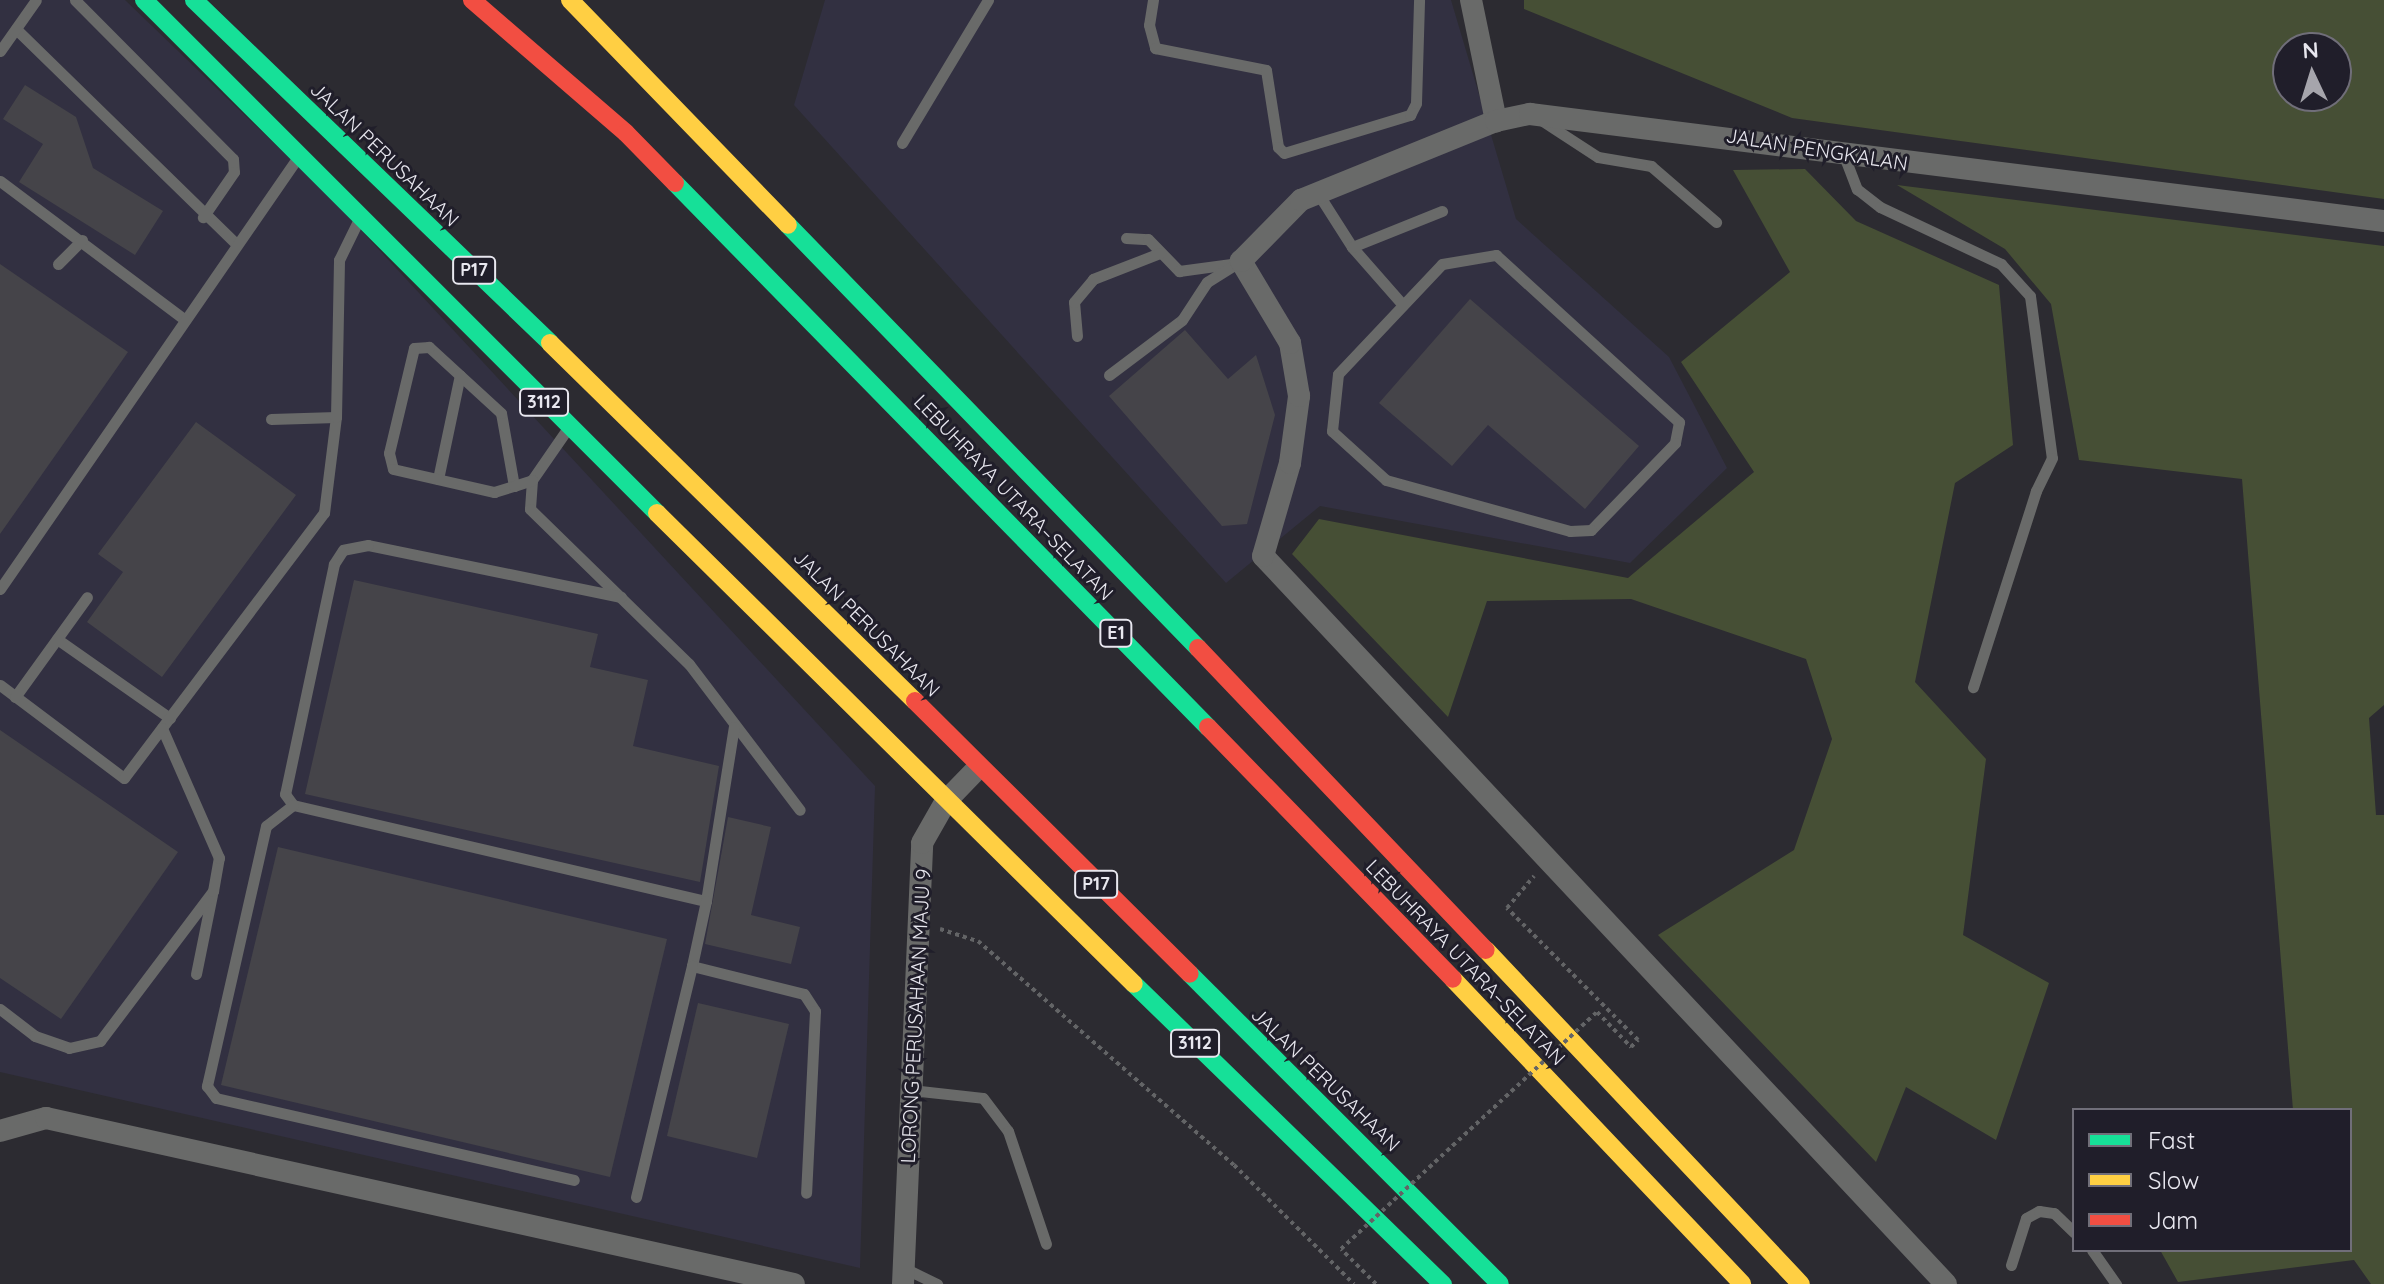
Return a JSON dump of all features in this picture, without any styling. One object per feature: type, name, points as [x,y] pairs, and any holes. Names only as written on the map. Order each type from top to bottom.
[{"type":"main road","name":"3112","points":[[144,0],[568,427],[946,801],[1443,1284]]},
{"type":"main road","name":"JALAN PERUSAHAAN","points":[[194,0],[753,539],[978,768],[1500,1284]]},
{"type":"main road","name":"LEBUHRAYA UTARA–SELATAN","points":[[472,0],[626,133],[1395,918],[1742,1284]]},
{"type":"main road","name":"LEBUHRAYA UTARA–SELATAN","points":[[576,3],[852,296],[1282,735],[1801,1284]]},
{"type":"street","points":[[1471,0],[1496,121]]},
{"type":"street","name":"JALAN PENGKALAN","points":[[1241,261],[1301,200],[1496,121],[1530,114],[1841,150],[1872,160],[2384,221]]},
{"type":"street","points":[[1241,261],[1290,343],[1299,396],[1290,463],[1263,556],[1946,1284]]},
{"type":"street","name":"LORONG PERUSAHAAN MAJU 9","points":[[903,1276],[922,843],[946,801],[978,768]]},
{"type":"street","points":[[0,1131],[46,1118],[794,1284]]},
{"type":"lane","points":[[0,51],[36,0]]},
{"type":"lane","points":[[75,0],[233,159],[234,172],[203,217]]},
{"type":"lane","points":[[902,143],[988,0]]},
{"type":"lane","points":[[1153,0],[1149,25],[1155,48],[1266,70],[1272,83],[1278,147],[1284,153],[1410,115],[1416,103],[1419,0]]},
{"type":"lane","points":[[16,29],[203,217],[236,244]]},
{"type":"lane","points":[[1530,114],[1598,157],[1651,166],[1716,222]]},
{"type":"lane","points":[[1841,150],[1857,189],[1880,207],[2001,264],[2030,296],[2052,458],[2036,491],[1973,687]]},
{"type":"lane","points":[[0,589],[299,156]]},
{"type":"lane","points":[[0,181],[185,320]]},
{"type":"lane","points":[[1317,192],[1352,247],[1403,305]]},
{"type":"lane","points":[[1352,247],[1442,211]]},
{"type":"lane","points":[[0,685],[124,778],[324,513],[336,417],[339,260],[360,217]]},
{"type":"lane","points":[[1126,238],[1148,239],[1179,271],[1241,261]]},
{"type":"lane","points":[[58,264],[82,240]]},
{"type":"lane","points":[[1077,336],[1074,302],[1093,279],[1160,253]]},
{"type":"lane","points":[[1496,255],[1665,407],[1679,422],[1675,443],[1591,530],[1570,531],[1386,480],[1332,431],[1338,374],[1403,305],[1442,264],[1496,255]]},
{"type":"lane","points":[[1109,375],[1182,320],[1207,282],[1241,261]]},
{"type":"lane","points":[[514,486],[501,413],[429,347],[414,348],[389,453],[393,469],[494,492],[514,486],[532,480]]},
{"type":"lane","points":[[438,479],[460,375]]},
{"type":"lane","points":[[271,419],[336,417]]},
{"type":"lane","points":[[568,427],[532,480],[530,509],[689,664],[800,810]]},
{"type":"lane","points":[[621,597],[368,545],[343,550],[334,564],[285,794],[293,805],[706,901]]},
{"type":"lane","points":[[15,697],[87,597]]},
{"type":"lane","points":[[57,639],[166,723],[219,858],[196,974]]},
{"type":"lane","points":[[636,1197],[706,901],[734,727]]},
{"type":"lane","points":[[293,805],[266,826],[207,1086],[216,1098],[574,1180]]},
{"type":"lane","points":[[0,1009],[35,1036],[69,1048],[100,1041],[213,891]]},
{"type":"lane","points":[[692,966],[804,994],[815,1011],[806,1193]]},
{"type":"lane","points":[[911,1090],[983,1098],[1008,1131],[1046,1244]]},
{"type":"lane","points":[[2011,1265],[2026,1218],[2039,1211],[2054,1213],[2072,1230]]},
{"type":"lane","points":[[2093,1252],[2116,1284]]},
{"type":"lane","points":[[903,1276],[937,1284]]},
{"type":"path","points":[[1376,1284],[1341,1249],[1597,1012],[1631,1047],[1638,1040],[1507,908],[1547,860]]},
{"type":"path","points":[[919,922],[978,941],[1234,1165],[1354,1284]]},
{"type":"shaded area","points":[[0,0],[125,0],[333,200],[875,786],[860,1268],[0,1072]]},
{"type":"shaded area","points":[[825,0],[1451,0],[1516,219],[1669,357],[1727,468],[1630,563],[1320,506],[1226,583],[794,105]]},
{"type":"green space","points":[[1524,0],[2384,0],[2384,199],[1792,118],[1524,9]]},
{"type":"green space","points":[[1805,169],[1856,221],[1999,285],[2013,445],[1955,483],[1915,682],[1986,759],[1963,935],[2049,983],[1996,1140],[1906,1087],[1876,1162],[1658,935],[1794,850],[1832,739],[1806,659],[1631,599],[1487,601],[1448,717],[1292,554],[1319,519],[1628,578],[1754,472],[1681,362],[1790,272],[1733,170]]},
{"type":"green space","points":[[1897,185],[2384,246],[2384,705],[2369,718],[2376,815],[2384,815],[2384,1284],[2371,1284],[2354,1260],[2178,1282],[2161,1252],[2352,1252],[2352,1108],[2293,1108],[2242,479],[2079,460],[2051,304],[2005,249]]},
{"type":"building","points":[[25,85],[76,117],[93,168],[163,211],[135,255],[19,182],[43,144],[3,119]]},
{"type":"building","points":[[0,264],[128,352],[0,534]]},
{"type":"building","points":[[1470,299],[1639,446],[1585,509],[1488,425],[1452,466],[1379,403]]},
{"type":"building","points":[[1185,330],[1228,379],[1256,355],[1275,415],[1247,524],[1222,526],[1109,396]]},
{"type":"building","points":[[196,422],[296,495],[162,677],[87,622],[123,572],[98,554]]},
{"type":"building","points":[[354,580],[598,634],[590,667],[648,680],[633,746],[719,766],[700,882],[305,794]]},
{"type":"building","points":[[0,730],[178,852],[61,1019],[0,978]]},
{"type":"building","points":[[728,817],[771,827],[751,915],[800,927],[791,964],[705,944]]},
{"type":"building","points":[[278,847],[667,939],[610,1177],[221,1085]]},
{"type":"building","points":[[698,1003],[789,1024],[757,1158],[667,1136]]},
{"type":"traffic: fast","points":[[144,0],[657,513]]},
{"type":"traffic: fast","points":[[194,0],[550,343]]},
{"type":"traffic: fast","points":[[675,183],[1208,727]]},
{"type":"traffic: fast","points":[[788,225],[1198,648]]},
{"type":"traffic: fast","points":[[1190,974],[1500,1284]]},
{"type":"traffic: fast","points":[[1134,984],[1443,1284]]},
{"type":"traffic: slow","points":[[570,0],[788,225]]},
{"type":"traffic: slow","points":[[550,343],[915,701]]},
{"type":"traffic: slow","points":[[657,513],[1134,984]]},
{"type":"traffic: slow","points":[[1486,950],[1801,1284]]},
{"type":"traffic: slow","points":[[1453,979],[1742,1284]]},
{"type":"traffic: jam","points":[[472,0],[626,133],[675,183]]},
{"type":"traffic: jam","points":[[1198,648],[1486,950]]},
{"type":"traffic: jam","points":[[915,701],[1190,974]]},
{"type":"traffic: jam","points":[[1208,727],[1453,979]]}]
